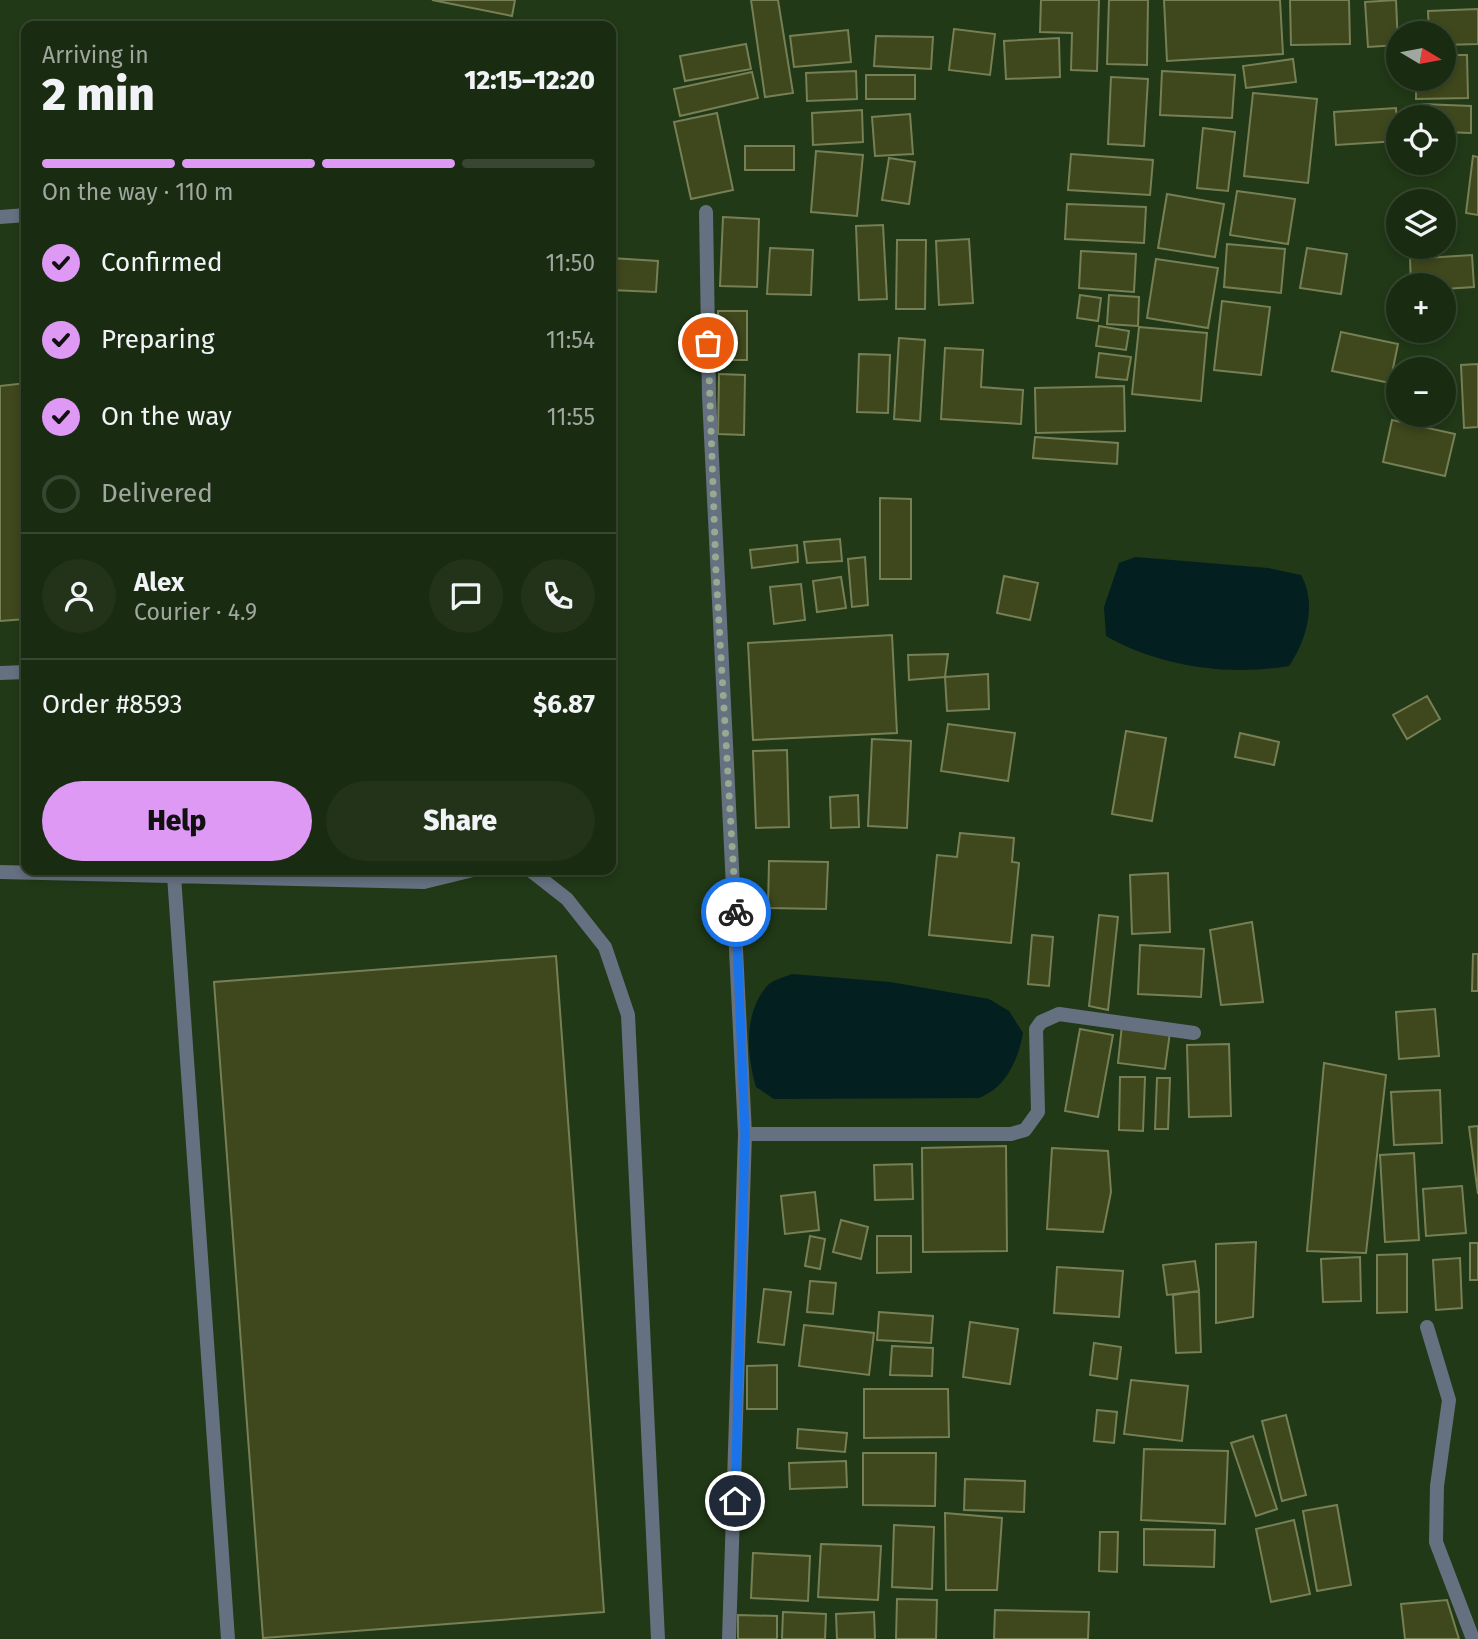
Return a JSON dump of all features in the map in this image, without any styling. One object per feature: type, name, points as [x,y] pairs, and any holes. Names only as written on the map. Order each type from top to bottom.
[{"type":"street","points":[[706,212],[710,423],[737,917],[745,1134],[729,1639]]},
{"type":"street","points":[[0,217],[21,215]]},
{"type":"street","points":[[0,673],[21,672]]},
{"type":"street","points":[[0,872],[21,872]]},
{"type":"street","points":[[130,875],[424,882],[453,875]]},
{"type":"street","points":[[536,875],[567,899],[605,947],[628,1015],[658,1639]]},
{"type":"street","points":[[174,876],[228,1639]]},
{"type":"street","points":[[745,1134],[1011,1134],[1025,1130],[1038,1112],[1036,1029],[1041,1021],[1059,1014],[1194,1033]]},
{"type":"street","points":[[1427,1327],[1449,1400],[1437,1486],[1436,1542],[1473,1639]]},
{"type":"water","points":[[1136,557],[1268,568],[1301,575],[1308,597],[1308,621],[1301,645],[1289,666],[1242,670],[1195,666],[1149,655],[1106,636],[1104,607],[1119,563]]},
{"type":"water","points":[[792,974],[890,982],[989,999],[1009,1011],[1023,1033],[1018,1053],[1009,1072],[997,1087],[979,1098],[774,1099],[756,1087],[749,1035],[759,997],[775,980]]},
{"type":"building","points":[[432,0],[515,0],[512,16]]},
{"type":"building","points":[[751,0],[778,0],[793,93],[765,97]]},
{"type":"building","points":[[1041,0],[1099,0],[1097,71],[1071,70],[1072,33],[1040,32]]},
{"type":"building","points":[[1109,0],[1148,0],[1147,65],[1107,64]]},
{"type":"building","points":[[1164,0],[1280,0],[1283,54],[1167,61]]},
{"type":"building","points":[[1290,0],[1349,0],[1350,44],[1291,45]]},
{"type":"building","points":[[1396,0],[1397,21],[1386,21],[1386,46],[1368,47],[1365,2]]},
{"type":"building","points":[[1478,9],[1478,44],[1456,45],[1456,21],[1428,21],[1428,11]]},
{"type":"building","points":[[954,29],[995,34],[990,75],[949,70]]},
{"type":"building","points":[[848,30],[851,62],[794,67],[790,36]]},
{"type":"building","points":[[876,36],[933,37],[931,69],[874,66]]},
{"type":"building","points":[[1059,38],[1060,77],[1006,79],[1004,41]]},
{"type":"building","points":[[746,44],[751,69],[685,81],[680,56]]},
{"type":"building","points":[[1456,55],[1467,55],[1468,98],[1416,99],[1416,91],[1456,91]]},
{"type":"building","points":[[1293,59],[1296,82],[1246,88],[1243,66]]},
{"type":"building","points":[[856,71],[857,99],[807,101],[806,73]]},
{"type":"building","points":[[1162,71],[1235,75],[1232,118],[1160,115]]},
{"type":"building","points":[[752,72],[758,98],[680,116],[674,89]]},
{"type":"building","points":[[866,75],[915,75],[915,99],[866,99]]},
{"type":"building","points":[[1111,77],[1148,79],[1144,146],[1108,144]]},
{"type":"building","points":[[1253,93],[1317,99],[1308,183],[1244,176]]},
{"type":"building","points":[[1456,105],[1471,106],[1471,133],[1456,132]]},
{"type":"building","points":[[1386,109],[1386,142],[1336,145],[1334,112]]},
{"type":"building","points":[[862,110],[863,142],[813,145],[812,113]]},
{"type":"building","points":[[717,113],[733,190],[691,199],[674,122]]},
{"type":"building","points":[[910,114],[913,154],[875,156],[872,117]]},
{"type":"building","points":[[1203,128],[1235,132],[1228,191],[1197,188]]},
{"type":"building","points":[[745,146],[794,146],[794,170],[745,170]]},
{"type":"building","points":[[816,151],[863,155],[857,216],[811,212]]},
{"type":"building","points":[[1071,154],[1153,160],[1150,195],[1068,190]]},
{"type":"building","points":[[1473,156],[1478,157],[1478,215],[1466,213]]},
{"type":"building","points":[[889,158],[915,162],[909,204],[882,200]]},
{"type":"building","points":[[1237,191],[1295,199],[1288,244],[1230,235]]},
{"type":"building","points":[[1167,194],[1224,204],[1215,257],[1158,248]]},
{"type":"building","points":[[1067,204],[1146,207],[1144,243],[1065,239]]},
{"type":"building","points":[[723,217],[759,219],[757,287],[720,286]]},
{"type":"building","points":[[883,225],[887,299],[859,300],[856,226]]},
{"type":"building","points":[[969,239],[973,303],[939,305],[936,241]]},
{"type":"building","points":[[897,240],[926,240],[925,309],[896,309]]},
{"type":"building","points":[[1227,244],[1285,249],[1281,293],[1224,287]]},
{"type":"building","points":[[770,248],[813,250],[811,295],[767,294]]},
{"type":"building","points":[[1307,248],[1347,254],[1341,294],[1300,288]]},
{"type":"building","points":[[1081,251],[1136,254],[1134,292],[1079,288]]},
{"type":"building","points":[[1472,255],[1474,287],[1456,288],[1456,273],[1411,273],[1410,259],[1456,259],[1456,256]]},
{"type":"building","points":[[616,258],[658,261],[656,292],[616,290]]},
{"type":"building","points":[[1156,259],[1218,268],[1208,328],[1147,318]]},
{"type":"building","points":[[1080,295],[1101,298],[1098,321],[1077,318]]},
{"type":"building","points":[[1109,295],[1139,297],[1138,326],[1107,324]]},
{"type":"building","points":[[1222,301],[1270,307],[1261,375],[1214,370]]},
{"type":"building","points":[[718,311],[747,311],[747,360],[718,360]]},
{"type":"building","points":[[1099,326],[1129,331],[1126,350],[1096,346]]},
{"type":"building","points":[[1139,327],[1207,333],[1201,401],[1132,394]]},
{"type":"building","points":[[1341,332],[1398,344],[1395,357],[1386,357],[1386,382],[1332,371]]},
{"type":"building","points":[[899,338],[925,340],[920,421],[894,419]]},
{"type":"building","points":[[945,348],[983,350],[981,387],[1023,390],[1021,424],[941,419]]},
{"type":"building","points":[[1099,353],[1131,357],[1127,380],[1096,377]]},
{"type":"building","points":[[859,354],[890,355],[888,413],[857,412]]},
{"type":"building","points":[[1478,364],[1478,427],[1464,428],[1461,365]]},
{"type":"building","points":[[719,374],[745,375],[744,435],[718,434]]},
{"type":"building","points":[[21,384],[21,619],[0,621],[0,386]]},
{"type":"building","points":[[1124,386],[1125,431],[1036,433],[1035,388]]},
{"type":"building","points":[[1390,427],[1424,427],[1455,434],[1445,476],[1383,462]]},
{"type":"building","points":[[1035,437],[1118,443],[1117,464],[1033,458]]},
{"type":"building","points":[[880,498],[911,499],[911,579],[880,579]]},
{"type":"building","points":[[840,539],[842,561],[807,563],[804,542]]},
{"type":"building","points":[[797,545],[798,562],[752,568],[750,550]]},
{"type":"building","points":[[865,557],[868,605],[852,607],[848,559]]},
{"type":"building","points":[[1004,576],[1038,583],[1030,620],[997,613]]},
{"type":"building","points":[[841,577],[846,608],[817,612],[813,581]]},
{"type":"building","points":[[801,584],[805,620],[774,624],[770,587]]},
{"type":"building","points":[[892,635],[897,733],[753,740],[748,643]]},
{"type":"building","points":[[948,654],[945,677],[909,680],[908,655]]},
{"type":"building","points":[[988,674],[989,709],[947,711],[945,677]]},
{"type":"building","points":[[1427,696],[1440,719],[1407,739],[1393,715]]},
{"type":"building","points":[[948,724],[1015,733],[1008,781],[941,771]]},
{"type":"building","points":[[1126,731],[1166,738],[1152,821],[1112,814]]},
{"type":"building","points":[[1240,733],[1279,742],[1274,765],[1235,757]]},
{"type":"building","points":[[872,739],[911,741],[907,828],[868,826]]},
{"type":"building","points":[[787,750],[789,827],[756,828],[753,751]]},
{"type":"building","points":[[858,795],[859,827],[831,828],[830,797]]},
{"type":"building","points":[[960,833],[1014,838],[1012,862],[1019,863],[1011,943],[929,935],[937,855],[957,857]]},
{"type":"building","points":[[769,861],[828,862],[826,909],[768,908]]},
{"type":"building","points":[[1168,873],[1170,932],[1132,934],[1130,875]]},
{"type":"building","points":[[1099,915],[1118,917],[1108,1010],[1089,1006]]},
{"type":"building","points":[[1252,922],[1263,1002],[1221,1005],[1210,930]]},
{"type":"building","points":[[1032,935],[1053,937],[1049,986],[1028,984]]},
{"type":"building","points":[[1140,945],[1204,949],[1201,997],[1138,994]]},
{"type":"building","points":[[1473,954],[1478,954],[1478,991],[1472,991]]},
{"type":"building","points":[[556,956],[604,1612],[263,1638],[214,982]]},
{"type":"building","points":[[1435,1009],[1439,1056],[1399,1059],[1396,1012]]},
{"type":"building","points":[[1122,1025],[1170,1032],[1165,1069],[1118,1063]]},
{"type":"building","points":[[1080,1029],[1113,1035],[1098,1117],[1065,1111]]},
{"type":"building","points":[[1229,1044],[1231,1116],[1189,1117],[1187,1045]]},
{"type":"building","points":[[1324,1063],[1386,1075],[1366,1253],[1307,1251]]},
{"type":"building","points":[[1120,1077],[1145,1077],[1143,1131],[1119,1130]]},
{"type":"building","points":[[1157,1078],[1170,1078],[1168,1129],[1155,1129]]},
{"type":"building","points":[[1440,1090],[1442,1143],[1394,1145],[1391,1092]]},
{"type":"building","points":[[1478,1126],[1478,1194],[1469,1127]]},
{"type":"building","points":[[1006,1146],[1007,1251],[923,1252],[922,1148]]},
{"type":"building","points":[[1052,1148],[1108,1151],[1111,1192],[1103,1232],[1047,1229]]},
{"type":"building","points":[[1414,1153],[1419,1240],[1385,1242],[1380,1155]]},
{"type":"building","points":[[912,1164],[913,1199],[875,1200],[874,1165]]},
{"type":"building","points":[[1462,1186],[1466,1233],[1426,1236],[1423,1189]]},
{"type":"building","points":[[815,1192],[819,1230],[785,1234],[781,1196]]},
{"type":"building","points":[[841,1220],[868,1227],[861,1259],[833,1252]]},
{"type":"building","points":[[810,1236],[825,1239],[820,1269],[805,1266]]},
{"type":"building","points":[[877,1236],[911,1236],[911,1272],[877,1273]]},
{"type":"building","points":[[1256,1242],[1253,1317],[1216,1323],[1216,1244]]},
{"type":"building","points":[[1470,1243],[1478,1243],[1478,1280],[1470,1280]]},
{"type":"building","points":[[1407,1254],[1407,1312],[1377,1313],[1377,1255]]},
{"type":"building","points":[[1360,1257],[1361,1301],[1323,1302],[1321,1259]]},
{"type":"building","points":[[1460,1258],[1462,1308],[1436,1310],[1433,1260]]},
{"type":"building","points":[[1195,1261],[1199,1291],[1167,1295],[1163,1265]]},
{"type":"building","points":[[1057,1267],[1123,1271],[1119,1317],[1054,1313]]},
{"type":"building","points":[[810,1281],[836,1283],[833,1314],[807,1312]]},
{"type":"building","points":[[764,1289],[791,1292],[784,1345],[758,1342]]},
{"type":"building","points":[[1199,1291],[1201,1352],[1176,1353],[1173,1295]]},
{"type":"building","points":[[879,1312],[933,1316],[931,1343],[877,1340]]},
{"type":"building","points":[[970,1322],[1018,1329],[1010,1384],[963,1377]]},
{"type":"building","points":[[804,1325],[874,1333],[869,1375],[799,1366]]},
{"type":"building","points":[[1094,1343],[1121,1347],[1117,1379],[1090,1375]]},
{"type":"building","points":[[892,1346],[933,1348],[932,1376],[890,1375]]},
{"type":"building","points":[[777,1365],[777,1409],[747,1409],[747,1366]]},
{"type":"building","points":[[1131,1380],[1188,1386],[1182,1441],[1124,1434]]},
{"type":"building","points":[[864,1389],[948,1389],[949,1437],[864,1438]]},
{"type":"building","points":[[1097,1410],[1117,1412],[1114,1443],[1094,1441]]},
{"type":"building","points":[[1286,1415],[1306,1495],[1282,1501],[1262,1421]]},
{"type":"building","points":[[798,1429],[847,1433],[845,1452],[797,1448]]},
{"type":"building","points":[[1253,1436],[1277,1509],[1256,1516],[1231,1443]]},
{"type":"building","points":[[1144,1449],[1228,1451],[1225,1524],[1141,1520]]},
{"type":"building","points":[[863,1453],[936,1453],[935,1506],[863,1505]]},
{"type":"building","points":[[846,1461],[847,1487],[790,1489],[789,1463]]},
{"type":"building","points":[[965,1479],[1025,1481],[1024,1512],[964,1510]]},
{"type":"building","points":[[1337,1505],[1351,1585],[1317,1591],[1303,1511]]},
{"type":"building","points":[[945,1513],[1002,1518],[997,1590],[946,1590]]},
{"type":"building","points":[[1294,1520],[1310,1594],[1271,1602],[1256,1529]]},
{"type":"building","points":[[894,1525],[934,1527],[932,1589],[892,1587]]},
{"type":"building","points":[[1144,1529],[1215,1530],[1214,1567],[1144,1565]]},
{"type":"building","points":[[1100,1532],[1118,1532],[1117,1572],[1099,1571]]},
{"type":"building","points":[[821,1544],[881,1546],[878,1600],[818,1597]]},
{"type":"building","points":[[753,1553],[810,1556],[808,1601],[751,1598]]},
{"type":"building","points":[[897,1599],[937,1600],[936,1639],[896,1639]]},
{"type":"building","points":[[1447,1600],[1459,1639],[1405,1639],[1401,1604]]},
{"type":"building","points":[[995,1610],[1089,1612],[1088,1639],[994,1639]]},
{"type":"building","points":[[783,1612],[826,1614],[825,1639],[782,1639]]},
{"type":"building","points":[[874,1612],[875,1639],[837,1639],[836,1614]]},
{"type":"building","points":[[738,1615],[777,1616],[777,1639],[738,1639]]},
{"type":"way so far","points":[[708,343],[716,572],[736,912]]},
{"type":"route","points":[[735,1501],[745,1134],[736,912]]}]
